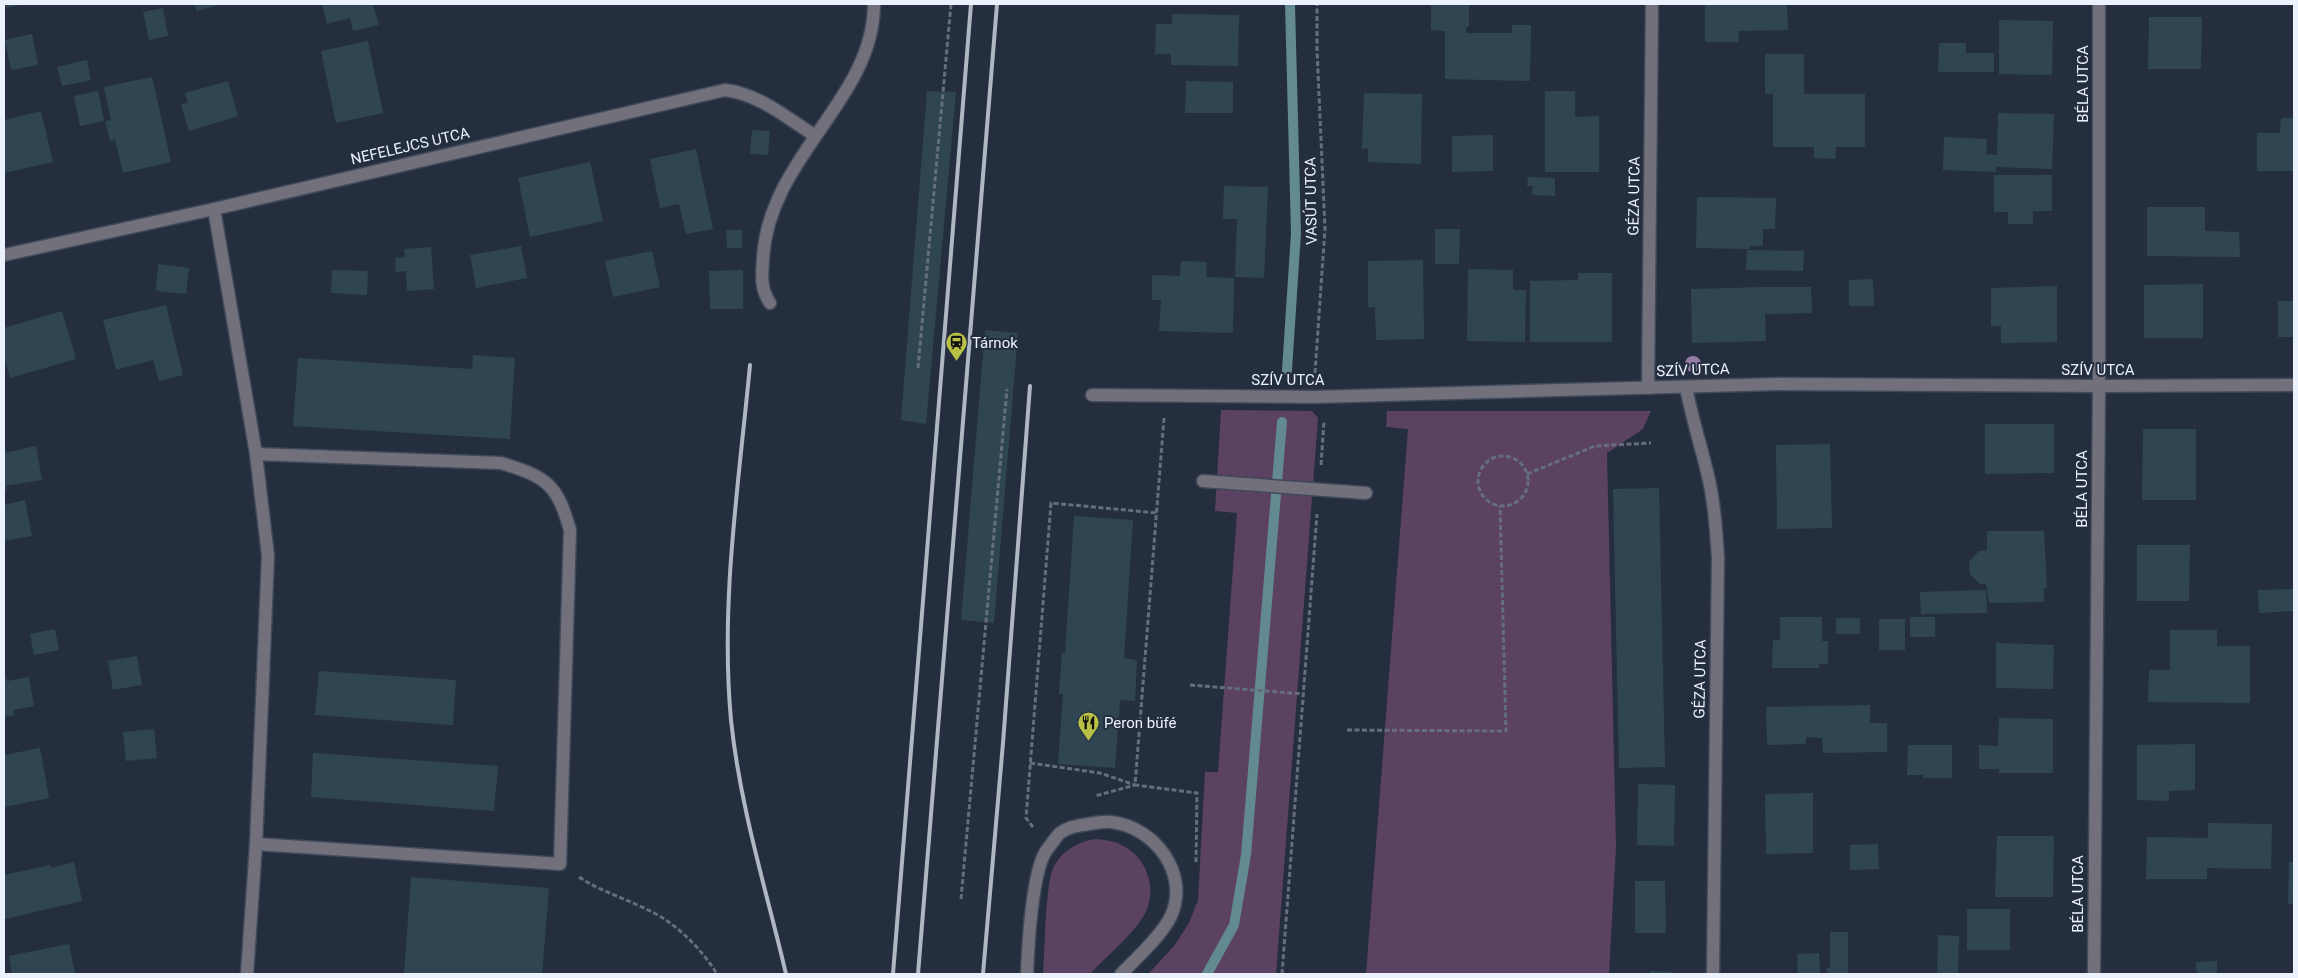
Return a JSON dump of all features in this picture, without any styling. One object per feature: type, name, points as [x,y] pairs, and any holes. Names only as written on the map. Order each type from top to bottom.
[{"type":"street","points":[[770,303],[762,292],[762,278],[765,232],[772,208],[788,177],[814,135],[843,95],[867,50],[874,4]]},
{"type":"street","name":"GÉZA UTCA","points":[[1648,388],[1652,4]]},
{"type":"street","name":"BÉLA UTCA","points":[[2094,974],[2099,386],[2099,4]]},
{"type":"street","name":"NEFELEJCS UTCA","points":[[4,255],[214,209],[726,90],[739,91],[754,97],[814,135]]},
{"type":"street","points":[[214,209],[256,454],[268,556],[256,844],[247,974]]},
{"type":"street","name":"SZÍV UTCA","points":[[1092,395],[1320,397],[1778,384],[2294,385]]},
{"type":"street","name":"GÉZA UTCA","points":[[1686,387],[1690,412],[1709,481],[1716,516],[1718,557],[1713,974]]},
{"type":"street","points":[[256,454],[501,464],[537,477],[552,487],[562,503],[570,530],[560,864],[256,844]]},
{"type":"street","points":[[1203,481],[1366,493]]},
{"type":"street","points":[[1026,974],[1027,949],[1039,866],[1060,833],[1076,826],[1111,822],[1133,829],[1150,840],[1171,864],[1176,879],[1176,894],[1170,917],[1122,974]]},
{"type":"path","points":[[918,368],[951,4]]},
{"type":"path","name":"VASÚT UTCA","points":[[1282,974],[1319,489],[1325,228],[1317,49],[1318,4]]},
{"type":"path","points":[[961,899],[1007,389]]},
{"type":"path","points":[[1166,395],[1135,785],[1181,790]]},
{"type":"path","points":[[1527,474],[1595,446],[1651,443]]},
{"type":"path","points":[[1511,457],[1521,464],[1527,474],[1528,486],[1522,498],[1512,505],[1500,506],[1489,502],[1480,493],[1477,482],[1479,472],[1484,464],[1492,458],[1511,457]]},
{"type":"path","points":[[1051,845],[1026,818],[1051,503],[1157,513]]},
{"type":"path","points":[[1347,730],[1506,731],[1500,506]]},
{"type":"path","points":[[1190,685],[1303,694]]},
{"type":"path","points":[[560,864],[592,885],[667,920],[709,962],[717,974]]},
{"type":"shaded area","points":[[1221,410],[1312,411],[1318,418],[1276,974],[1148,974],[1174,946],[1189,923],[1198,900],[1205,772],[1218,772],[1237,513],[1215,511]]},
{"type":"shaded area","points":[[1387,411],[1651,411],[1643,429],[1607,453],[1616,846],[1609,974],[1366,974],[1408,429],[1386,427]]},
{"type":"shaded area","points":[[1096,839],[1122,845],[1140,860],[1149,878],[1150,898],[1148,908],[1132,931],[1090,974],[1043,974],[1047,902],[1054,866],[1062,855],[1072,847]]},
{"type":"building","points":[[4,4],[20,4],[21,5],[4,8]]},
{"type":"building","points":[[195,4],[223,4],[196,11]]},
{"type":"building","points":[[322,4],[373,4],[379,25],[353,31],[350,18],[327,24]]},
{"type":"building","points":[[1431,4],[1471,4],[1469,6],[1469,27],[1466,27],[1466,33],[1512,33],[1512,25],[1531,25],[1530,81],[1445,79],[1445,31],[1431,30]]},
{"type":"building","points":[[1705,4],[1787,4],[1788,30],[1738,31],[1739,42],[1705,42]]},
{"type":"building","points":[[163,8],[168,36],[149,40],[143,12]]},
{"type":"building","points":[[1172,14],[1239,15],[1238,66],[1171,65],[1171,54],[1155,54],[1156,24],[1172,24]]},
{"type":"building","points":[[2149,17],[2202,17],[2201,69],[2148,69]]},
{"type":"building","points":[[1999,20],[2053,21],[2052,75],[1999,74]]},
{"type":"building","points":[[32,34],[38,65],[11,70],[5,40]]},
{"type":"building","points":[[368,41],[383,113],[336,123],[321,51]]},
{"type":"building","points":[[1939,43],[1966,43],[1966,53],[1994,53],[1994,72],[1938,72]]},
{"type":"building","points":[[1765,54],[1804,54],[1804,94],[1865,94],[1865,147],[1836,147],[1835,159],[1814,158],[1814,147],[1773,147],[1773,94],[1765,94]]},
{"type":"building","points":[[87,60],[91,80],[62,86],[57,67]]},
{"type":"building","points":[[152,77],[171,162],[123,173],[115,140],[110,141],[105,121],[111,120],[104,87]]},
{"type":"building","points":[[228,81],[238,116],[189,131],[181,104],[188,103],[185,93]]},
{"type":"building","points":[[1186,81],[1233,82],[1233,113],[1185,113]]},
{"type":"building","points":[[98,91],[104,121],[80,126],[74,96]]},
{"type":"building","points":[[927,91],[956,92],[926,424],[901,420]]},
{"type":"building","points":[[1545,91],[1575,91],[1575,117],[1599,116],[1599,172],[1545,172]]},
{"type":"building","points":[[1364,93],[1422,94],[1421,164],[1368,162],[1368,148],[1362,149]]},
{"type":"building","points":[[41,111],[53,162],[4,173],[4,120]]},
{"type":"building","points":[[1998,113],[2054,114],[2052,169],[1996,167],[1996,172],[1943,170],[1944,137],[1987,139],[1986,154],[1997,155]]},
{"type":"building","points":[[2281,118],[2294,118],[2294,171],[2257,171],[2257,133],[2280,133]]},
{"type":"building","points":[[752,130],[770,131],[768,155],[750,154]]},
{"type":"building","points":[[1493,135],[1493,171],[1452,172],[1452,136]]},
{"type":"building","points":[[696,149],[713,229],[686,234],[679,204],[660,208],[650,159]]},
{"type":"building","points":[[590,162],[603,221],[530,237],[518,178]]},
{"type":"building","points":[[1994,175],[2052,175],[2052,211],[2033,211],[2033,224],[2008,224],[2008,212],[1994,212]]},
{"type":"building","points":[[1528,177],[1555,178],[1555,196],[1532,195],[1533,186],[1527,186]]},
{"type":"building","points":[[1224,186],[1268,187],[1264,278],[1235,277],[1237,219],[1223,219]]},
{"type":"building","points":[[1697,197],[1776,198],[1775,229],[1763,229],[1763,246],[1750,246],[1750,249],[1696,248]]},
{"type":"building","points":[[2147,207],[2205,207],[2205,231],[2239,232],[2240,257],[2147,256]]},
{"type":"building","points":[[1435,229],[1460,229],[1459,264],[1435,264]]},
{"type":"building","points":[[726,230],[742,230],[742,248],[727,248]]},
{"type":"building","points":[[521,246],[527,278],[476,288],[470,255]]},
{"type":"building","points":[[431,247],[434,289],[407,291],[406,271],[396,272],[395,258],[405,257],[404,249]]},
{"type":"building","points":[[1747,250],[1804,251],[1803,271],[1746,270]]},
{"type":"building","points":[[652,251],[660,287],[613,297],[605,261]]},
{"type":"building","points":[[1423,260],[1424,339],[1376,340],[1375,307],[1368,307],[1368,261]]},
{"type":"building","points":[[1181,261],[1207,262],[1206,277],[1234,278],[1233,333],[1159,331],[1161,300],[1152,300],[1152,275],[1180,276]]},
{"type":"building","points":[[158,264],[189,268],[186,294],[156,291]]},
{"type":"building","points":[[1468,269],[1513,270],[1513,290],[1526,290],[1525,342],[1467,341]]},
{"type":"building","points":[[332,270],[368,271],[367,295],[331,293]]},
{"type":"building","points":[[743,270],[743,309],[710,309],[709,271]]},
{"type":"building","points":[[1578,273],[1612,273],[1612,342],[1530,342],[1530,281],[1578,280]]},
{"type":"building","points":[[1873,279],[1874,306],[1849,306],[1849,280]]},
{"type":"building","points":[[2203,284],[2203,338],[2144,338],[2144,285]]},
{"type":"building","points":[[2057,286],[2057,342],[2001,343],[2001,326],[1991,326],[1991,288]]},
{"type":"building","points":[[1811,287],[1812,313],[1765,314],[1766,341],[1692,343],[1691,289]]},
{"type":"building","points":[[2278,301],[2294,301],[2294,337],[2278,337]]},
{"type":"building","points":[[166,305],[183,375],[159,381],[153,360],[116,370],[103,320]]},
{"type":"building","points":[[62,311],[76,359],[10,378],[4,356],[4,328]]},
{"type":"building","points":[[985,330],[1018,333],[994,623],[961,620]]},
{"type":"building","points":[[473,355],[515,358],[510,439],[293,426],[298,358],[472,369]]},
{"type":"building","points":[[1985,424],[2054,424],[2054,473],[1985,474]]},
{"type":"building","points":[[2143,429],[2196,429],[2196,500],[2142,500]]},
{"type":"building","points":[[1830,444],[1832,528],[1777,529],[1776,445]]},
{"type":"building","points":[[36,446],[42,480],[6,486],[7,489],[4,490],[4,453]]},
{"type":"building","points":[[1659,488],[1665,767],[1619,768],[1613,489]]},
{"type":"building","points":[[25,500],[32,536],[4,541],[4,505]]},
{"type":"building","points":[[1074,516],[1133,520],[1124,658],[1137,660],[1135,701],[1120,700],[1115,768],[1058,764],[1063,694],[1059,694],[1062,653],[1065,653]]},
{"type":"building","points":[[1987,531],[2044,531],[2047,588],[2044,588],[2044,602],[1989,603],[1986,584],[1980,584],[1970,574],[1969,561],[1979,551],[1987,550]]},
{"type":"building","points":[[2137,545],[2190,545],[2189,601],[2137,601]]},
{"type":"building","points":[[2294,589],[2294,611],[2259,613],[2258,590]]},
{"type":"building","points":[[1986,590],[1987,613],[1921,614],[1920,592]]},
{"type":"building","points":[[1780,617],[1822,617],[1822,641],[1828,641],[1828,664],[1819,664],[1819,668],[1772,668],[1773,640],[1780,640]]},
{"type":"building","points":[[1910,617],[1935,617],[1935,637],[1910,637]]},
{"type":"building","points":[[1836,618],[1860,618],[1860,634],[1836,634]]},
{"type":"building","points":[[1879,619],[1905,619],[1905,650],[1879,650]]},
{"type":"building","points":[[55,629],[59,650],[34,655],[30,634]]},
{"type":"building","points":[[2170,630],[2217,630],[2217,646],[2250,646],[2250,703],[2148,702],[2149,670],[2170,670]]},
{"type":"building","points":[[1996,643],[2054,645],[2053,689],[1996,688]]},
{"type":"building","points":[[137,656],[142,685],[113,690],[108,661]]},
{"type":"building","points":[[319,671],[456,680],[453,725],[315,715]]},
{"type":"building","points":[[29,677],[34,706],[13,710],[14,715],[4,717],[4,679],[7,679],[7,681]]},
{"type":"building","points":[[1870,705],[1870,723],[1887,723],[1887,752],[1823,753],[1822,738],[1806,737],[1806,744],[1767,745],[1766,707]]},
{"type":"building","points":[[1999,718],[2053,719],[2053,773],[1999,773],[1999,769],[1979,769],[1979,745],[1998,746]]},
{"type":"building","points":[[154,729],[157,758],[126,761],[123,732]]},
{"type":"building","points":[[2195,744],[2195,790],[2169,791],[2169,801],[2137,800],[2137,745]]},
{"type":"building","points":[[1908,745],[1952,745],[1952,778],[1923,778],[1923,775],[1907,775]]},
{"type":"building","points":[[40,748],[49,798],[4,807],[4,755]]},
{"type":"building","points":[[313,753],[498,766],[494,811],[311,797]]},
{"type":"building","points":[[1638,784],[1675,785],[1674,846],[1637,845]]},
{"type":"building","points":[[1813,793],[1813,853],[1766,854],[1765,794]]},
{"type":"building","points":[[2208,823],[2272,824],[2271,869],[2207,868],[2207,879],[2146,879],[2147,837],[2208,838]]},
{"type":"building","points":[[1997,836],[2054,836],[2053,897],[1995,897]]},
{"type":"building","points":[[1878,844],[1879,869],[1850,870],[1850,845]]},
{"type":"building","points":[[74,862],[82,901],[5,919],[4,875],[50,865],[51,868]]},
{"type":"building","points":[[2289,862],[2294,862],[2294,904],[2288,904]]},
{"type":"building","points":[[411,877],[549,888],[542,974],[404,974]]},
{"type":"building","points":[[1635,881],[1665,881],[1666,933],[1635,933]]},
{"type":"building","points":[[1967,909],[2010,909],[2010,950],[1967,950]]},
{"type":"building","points":[[1830,932],[1848,932],[1848,974],[1827,974],[1827,968],[1830,968]]},
{"type":"building","points":[[1938,935],[1959,936],[1958,974],[1937,974]]},
{"type":"building","points":[[69,944],[75,974],[12,974],[9,956]]},
{"type":"building","points":[[1819,953],[1820,974],[1798,974],[1797,954]]},
{"type":"building","points":[[2217,961],[2217,974],[2197,974],[2196,962]]},
{"type":"building","points":[[1650,971],[1672,972],[1672,974],[1650,974]]},
{"type":"waterway","points":[[1287,370],[1296,233],[1290,4]]},
{"type":"waterway","points":[[1207,974],[1234,925],[1246,855],[1282,422]]},
{"type":"railway","points":[[893,974],[971,4]]},
{"type":"railway","points":[[918,974],[997,4]]},
{"type":"railway","points":[[750,365],[732,542],[729,587],[728,676],[735,752],[747,816],[786,974]]},
{"type":"railway","points":[[983,974],[1003,743],[1030,386]]},
{"type":"place","name":"Tárnok","points":[[956,362]]},
{"type":"place","name":"Peron büfé","points":[[1088,742]]}]
